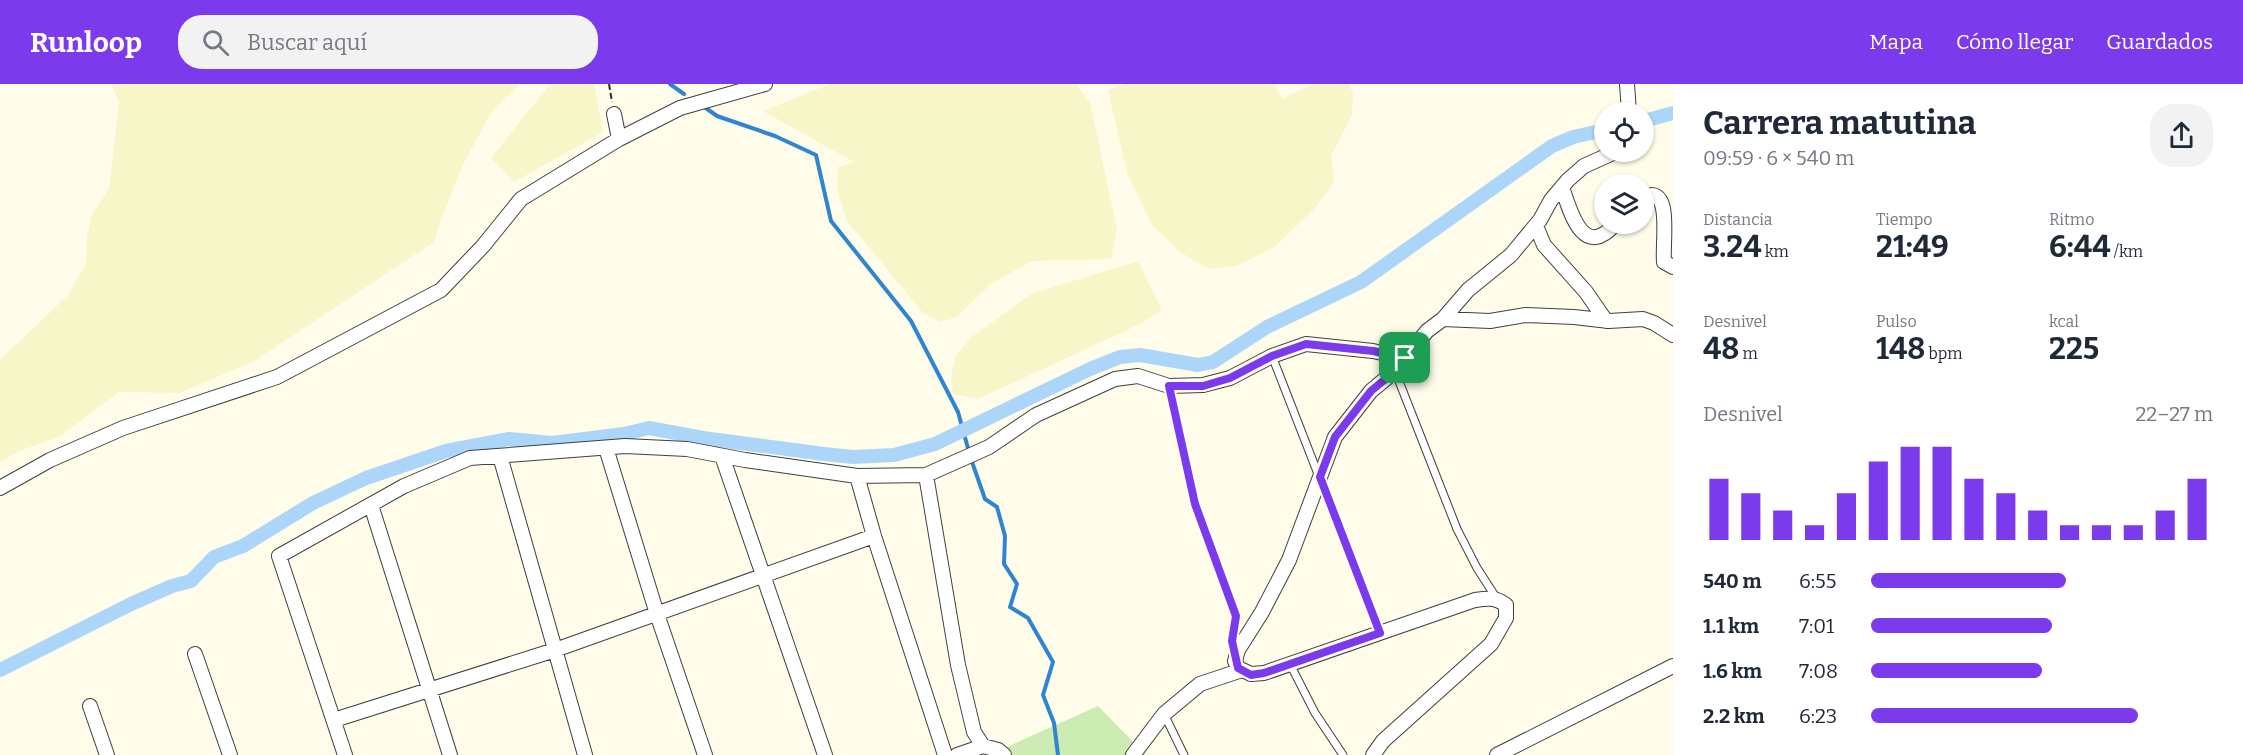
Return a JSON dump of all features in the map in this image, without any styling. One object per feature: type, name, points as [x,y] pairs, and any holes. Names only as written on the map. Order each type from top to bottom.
[{"type":"street","points":[[0,488],[50,460],[123,428],[277,377],[441,290],[483,246],[521,199],[619,140],[680,108],[765,84]]},
{"type":"street","points":[[1627,84],[1628,102]]},
{"type":"street","points":[[614,114],[619,140]]},
{"type":"street","points":[[1373,755],[1383,741],[1491,644],[1506,618],[1506,605],[1497,599],[1475,600],[1264,673],[1251,675],[1239,664],[1238,650],[1262,612],[1289,560],[1335,437],[1371,391],[1395,371],[1427,331],[1443,319],[1468,290],[1511,255],[1536,226],[1551,200],[1562,187],[1584,166],[1594,161]]},
{"type":"street","points":[[1562,187],[1573,220],[1583,233],[1589,236],[1604,234]]},
{"type":"street","points":[[1654,195],[1661,196],[1667,201],[1670,210],[1663,251],[1664,262],[1673,267]]},
{"type":"street","points":[[1536,226],[1544,245],[1586,292],[1606,321]]},
{"type":"street","points":[[1443,319],[1490,321],[1526,315],[1574,316],[1606,321],[1643,319],[1673,335]]},
{"type":"street","points":[[345,755],[279,556],[404,486],[470,458],[625,446],[687,449],[857,476],[926,476],[989,447],[1036,415],[1115,379],[1138,376],[1169,386],[1203,386],[1230,378],[1272,356],[1306,344],[1373,351],[1405,358]]},
{"type":"street","points":[[606,448],[657,614],[705,755]]},
{"type":"street","points":[[500,456],[585,755]]},
{"type":"street","points":[[722,456],[825,755]]},
{"type":"street","points":[[857,476],[874,536],[945,755]]},
{"type":"street","points":[[926,476],[958,665],[974,732],[983,746]]},
{"type":"street","points":[[370,505],[450,755]]},
{"type":"street","points":[[334,720],[555,650],[874,536]]},
{"type":"street","points":[[195,654],[230,755]]},
{"type":"street","points":[[1133,755],[1164,714],[1200,684],[1239,664]]},
{"type":"street","points":[[1497,755],[1673,666]]},
{"type":"street","points":[[90,706],[107,755]]},
{"type":"street","points":[[957,755],[983,746],[998,750],[1004,755]]},
{"type":"lane","points":[[1272,356],[1380,633]]},
{"type":"lane","points":[[1395,371],[1457,529],[1477,568],[1497,599]]},
{"type":"lane","points":[[1169,386],[1195,504],[1236,616],[1232,641],[1239,664]]},
{"type":"lane","points":[[1290,664],[1315,713],[1343,755]]},
{"type":"lane","points":[[1164,714],[1184,755]]},
{"type":"path","points":[[609,84],[614,114]]},
{"type":"green space","points":[[111,84],[519,84],[489,116],[464,163],[434,242],[253,362],[179,393],[119,392],[59,437],[22,450],[0,462],[0,360],[67,296],[86,264],[87,236],[92,214],[109,189],[119,102]]},
{"type":"green space","points":[[550,84],[594,84],[603,132],[514,182],[491,158]]},
{"type":"green space","points":[[830,84],[1076,84],[1090,102],[1117,229],[1111,259],[1032,261],[991,284],[957,317],[940,322],[923,313],[847,221],[837,190],[838,167],[854,162],[763,111]]},
{"type":"green space","points":[[1125,84],[1275,84],[1282,99],[1312,84],[1348,84],[1353,93],[1352,115],[1331,156],[1334,182],[1315,208],[1276,246],[1237,266],[1208,269],[1179,251],[1152,225],[1127,173],[1108,90]]},
{"type":"green space","points":[[1138,261],[1162,310],[1138,325],[978,399],[953,394],[951,376],[956,356],[970,338],[1031,294]]},
{"type":"green space","points":[[1098,706],[1146,755],[989,755]]},
{"type":"waterway","points":[[670,84],[684,94]]},
{"type":"waterway","points":[[703,106],[717,116],[775,136],[816,155],[831,221],[911,321],[958,412],[969,452]]},
{"type":"waterway","points":[[1654,118],[1673,113]]},
{"type":"waterway","points":[[0,670],[131,604],[172,586],[191,581],[214,557],[243,546],[313,503],[366,478],[446,451],[509,439],[552,443],[624,434],[649,428],[703,438],[824,454],[853,457],[894,455],[935,444],[1090,369],[1120,357],[1140,355],[1198,365],[1213,362],[1267,327],[1361,282],[1552,146],[1573,137],[1594,132]]},
{"type":"waterway","points":[[971,459],[985,499],[997,507],[1005,536],[1004,564],[1017,584],[1010,607],[1028,618],[1053,662],[1043,695],[1054,723],[1058,755]]},
{"type":"route","points":[[1306,344],[1373,351],[1405,358],[1395,371],[1371,391],[1335,437],[1320,477],[1380,633],[1264,673],[1251,675],[1238,668],[1235,661],[1232,641],[1236,616],[1195,504],[1169,386],[1203,386],[1230,378],[1272,356],[1306,344]]}]
